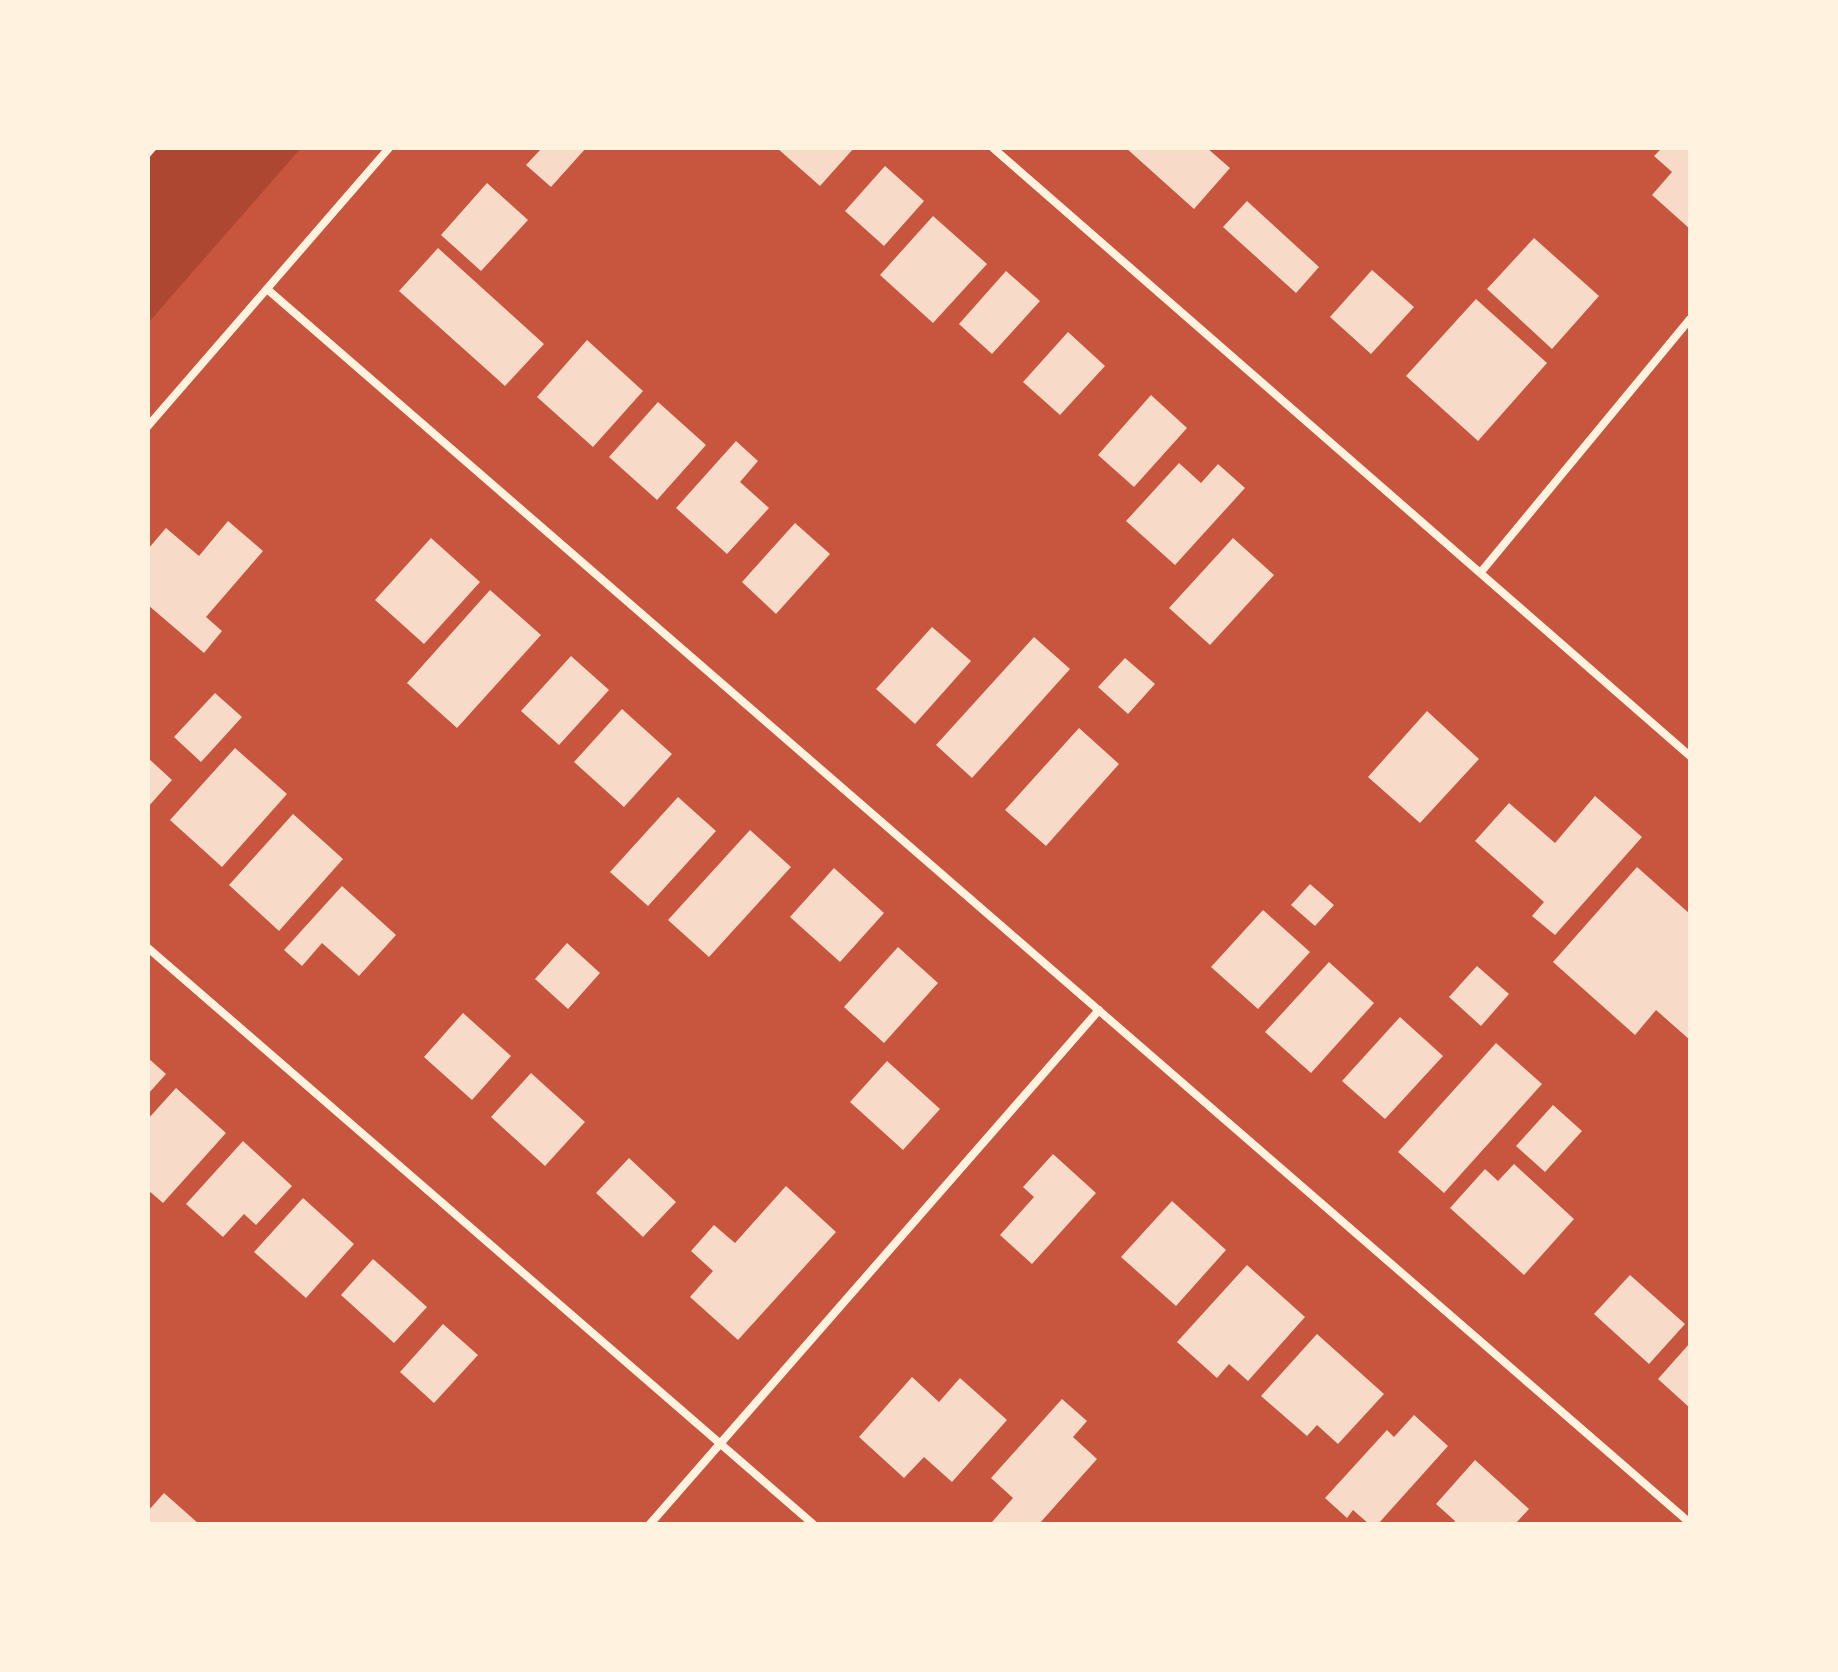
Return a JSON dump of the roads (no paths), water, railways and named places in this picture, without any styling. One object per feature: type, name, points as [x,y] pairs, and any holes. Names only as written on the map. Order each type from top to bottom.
[{"type":"street","points":[[148,426],[389,148]]},
{"type":"street","points":[[993,148],[1690,756]]},
{"type":"street","points":[[267,289],[1690,1523]]},
{"type":"street","points":[[1481,572],[1690,319]]},
{"type":"street","points":[[148,948],[813,1524]]},
{"type":"street","points":[[650,1524],[1099,1010]]}]
